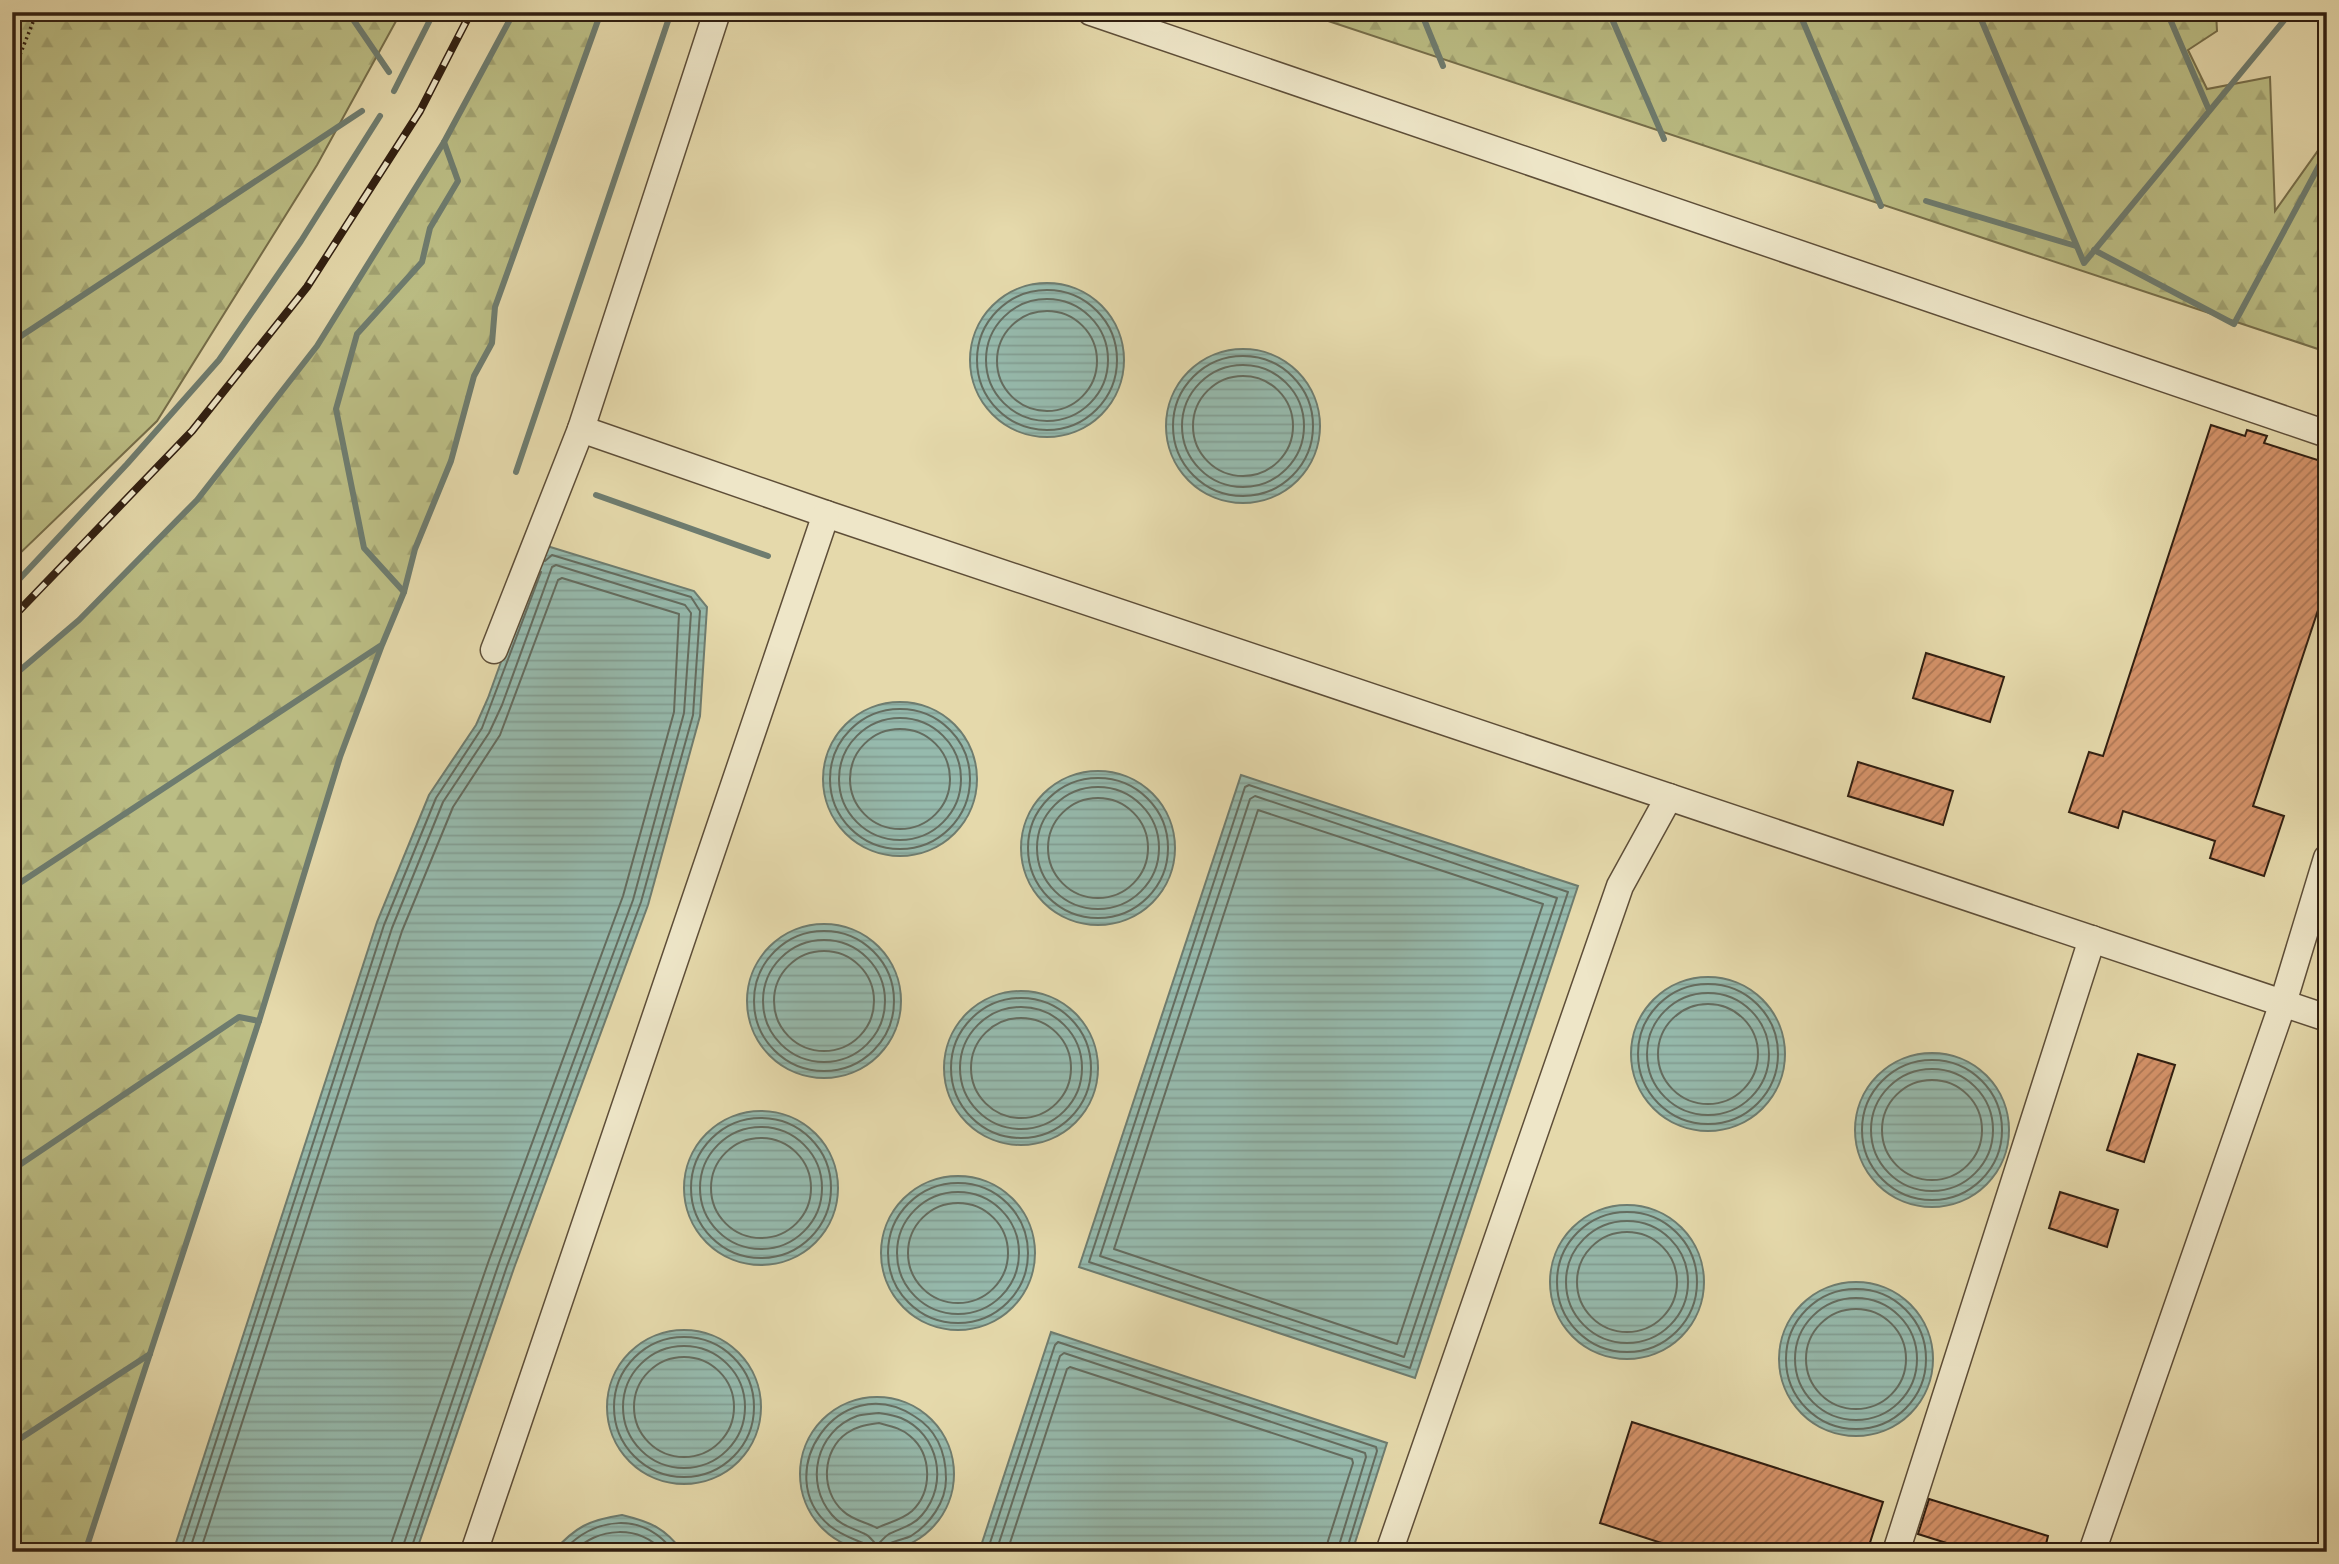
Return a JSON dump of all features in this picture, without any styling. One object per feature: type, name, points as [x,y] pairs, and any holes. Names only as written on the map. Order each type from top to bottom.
[{"type":"lane","points":[[494,650],[581,429],[717,12]]},
{"type":"lane","points":[[1091,12],[2327,434]]},
{"type":"lane","points":[[581,429],[826,514],[2327,1018]]},
{"type":"lane","points":[[474,1552],[826,514]]},
{"type":"lane","points":[[1389,1552],[1620,886],[1669,797]]},
{"type":"lane","points":[[2092,1552],[2283,1003],[2327,858]]},
{"type":"lane","points":[[1896,1552],[2092,939]]},
{"type":"path","points":[[12,75],[37,12]]},
{"type":"green space","points":[[12,12],[401,12],[317,165],[157,421],[12,561]]},
{"type":"green space","points":[[514,12],[601,12],[495,306],[492,343],[474,376],[451,461],[415,549],[404,592],[340,757],[259,1021],[85,1552],[12,1552],[12,677],[79,620],[197,500],[317,346],[444,142]]},
{"type":"green space","points":[[1301,12],[2216,12],[2217,31],[2188,50],[2207,89],[2270,77],[2275,211],[2327,138],[2327,352]]},
{"type":"water","points":[[1047,283],[1076,289],[1101,306],[1118,331],[1124,360],[1118,389],[1101,414],[1076,431],[1047,437],[1018,431],[993,414],[976,389],[970,360],[976,331],[993,306],[1018,289]]},
{"type":"water","points":[[1243,349],[1272,355],[1297,372],[1314,397],[1320,426],[1314,455],[1297,480],[1272,497],[1243,503],[1214,497],[1189,480],[1172,455],[1166,426],[1172,397],[1189,372],[1214,355]]},
{"type":"water","points":[[547,546],[694,591],[707,607],[700,716],[648,905],[514,1268],[416,1552],[173,1552],[377,922],[429,795],[476,725],[538,559]]},
{"type":"water","points":[[900,702],[929,708],[954,725],[971,750],[977,779],[971,808],[954,833],[929,850],[900,856],[871,850],[846,833],[829,808],[823,779],[829,750],[846,725],[871,708]]},
{"type":"water","points":[[1098,771],[1127,777],[1152,794],[1169,819],[1175,848],[1169,877],[1152,902],[1127,919],[1098,925],[1069,919],[1044,902],[1027,877],[1021,848],[1027,819],[1044,794],[1069,777]]},
{"type":"water","points":[[1241,775],[1578,886],[1415,1378],[1079,1267]]},
{"type":"water","points":[[824,924],[853,930],[878,947],[895,972],[901,1001],[895,1030],[878,1055],[853,1072],[824,1078],[795,1072],[770,1055],[753,1030],[747,1001],[753,972],[770,947],[795,930]]},
{"type":"water","points":[[1708,977],[1737,983],[1762,1000],[1779,1025],[1785,1054],[1779,1083],[1762,1108],[1737,1125],[1708,1131],[1679,1125],[1654,1108],[1637,1083],[1631,1054],[1637,1025],[1654,1000],[1679,983]]},
{"type":"water","points":[[1021,991],[1050,997],[1075,1014],[1092,1039],[1098,1068],[1092,1097],[1075,1122],[1050,1139],[1021,1145],[992,1139],[967,1122],[950,1097],[944,1068],[950,1039],[967,1014],[992,997]]},
{"type":"water","points":[[1932,1053],[1961,1059],[1986,1076],[2003,1101],[2009,1130],[2003,1159],[1986,1184],[1961,1201],[1932,1207],[1903,1201],[1878,1184],[1861,1159],[1855,1130],[1861,1101],[1878,1076],[1903,1059]]},
{"type":"water","points":[[761,1111],[790,1117],[815,1134],[832,1159],[838,1188],[832,1217],[815,1242],[790,1259],[761,1265],[732,1259],[707,1242],[690,1217],[684,1188],[690,1159],[707,1134],[732,1117]]},
{"type":"water","points":[[958,1176],[987,1182],[1012,1199],[1029,1224],[1035,1253],[1029,1282],[1012,1307],[987,1324],[958,1330],[929,1324],[904,1307],[887,1282],[881,1253],[887,1224],[904,1199],[929,1182]]},
{"type":"water","points":[[1627,1205],[1656,1211],[1681,1228],[1698,1253],[1704,1282],[1698,1311],[1681,1336],[1656,1353],[1627,1359],[1598,1353],[1573,1336],[1556,1311],[1550,1282],[1556,1253],[1573,1228],[1598,1211]]},
{"type":"water","points":[[1856,1282],[1885,1288],[1910,1305],[1927,1330],[1933,1359],[1927,1388],[1910,1413],[1885,1430],[1856,1436],[1827,1430],[1802,1413],[1785,1388],[1779,1359],[1785,1330],[1802,1305],[1827,1288]]},
{"type":"water","points":[[684,1330],[713,1336],[738,1353],[755,1378],[761,1407],[755,1436],[738,1461],[713,1478],[684,1484],[655,1478],[630,1461],[613,1436],[607,1407],[613,1378],[630,1353],[655,1336]]},
{"type":"water","points":[[1051,1332],[1387,1443],[1352,1552],[979,1552]]},
{"type":"water","points":[[877,1397],[906,1403],[931,1420],[948,1445],[954,1474],[948,1503],[931,1528],[906,1545],[877,1551],[848,1545],[823,1528],[806,1503],[800,1474],[806,1445],[823,1420],[848,1403]]},
{"type":"water","points":[[622,1515],[657,1527],[683,1552],[553,1552],[568,1536],[583,1526],[600,1519]]},
{"type":"building","points":[[2211,425],[2245,436],[2247,430],[2267,436],[2264,443],[2327,463],[2327,583],[2253,806],[2284,816],[2264,876],[2210,858],[2215,841],[2123,811],[2118,828],[2069,812],[2089,752],[2103,756]]},
{"type":"building","points":[[1926,653],[2004,677],[1990,722],[1913,698]]},
{"type":"building","points":[[1858,762],[1953,791],[1943,825],[1848,796]]},
{"type":"building","points":[[2138,1054],[2175,1065],[2144,1162],[2107,1150]]},
{"type":"building","points":[[2060,1192],[2118,1210],[2107,1247],[2049,1228]]},
{"type":"building","points":[[1632,1422],[1883,1502],[1867,1552],[1689,1552],[1600,1523]]},
{"type":"building","points":[[1929,1499],[2048,1536],[2044,1552],[1975,1552],[1918,1534]]},
{"type":"waterway","points":[[348,12],[389,72]]},
{"type":"waterway","points":[[394,91],[434,12]]},
{"type":"waterway","points":[[12,677],[79,620],[197,500],[317,346],[444,142],[514,12]]},
{"type":"waterway","points":[[85,1552],[259,1021],[340,757],[404,592],[415,549],[451,461],[474,376],[492,343],[495,307],[601,12]]},
{"type":"waterway","points":[[516,472],[671,12]]},
{"type":"waterway","points":[[1421,12],[1443,66]]},
{"type":"waterway","points":[[1609,12],[1664,139]]},
{"type":"waterway","points":[[1799,12],[1881,206]]},
{"type":"waterway","points":[[1978,12],[2084,263],[2291,12]]},
{"type":"waterway","points":[[2167,12],[2209,110]]},
{"type":"waterway","points":[[12,342],[362,111]]},
{"type":"waterway","points":[[12,587],[219,360],[301,241],[380,116]]},
{"type":"waterway","points":[[404,592],[364,548],[336,409],[357,334],[422,262],[430,228],[458,181],[444,142]]},
{"type":"waterway","points":[[2094,250],[2234,324],[2327,151]]},
{"type":"waterway","points":[[1926,201],[2076,246]]},
{"type":"waterway","points":[[596,495],[768,556]]},
{"type":"waterway","points":[[12,888],[380,646]]},
{"type":"waterway","points":[[12,1170],[239,1017],[259,1021]]},
{"type":"waterway","points":[[12,1444],[150,1354]]},
{"type":"railway","points":[[12,618],[192,431],[307,287],[420,111],[471,12]]}]
